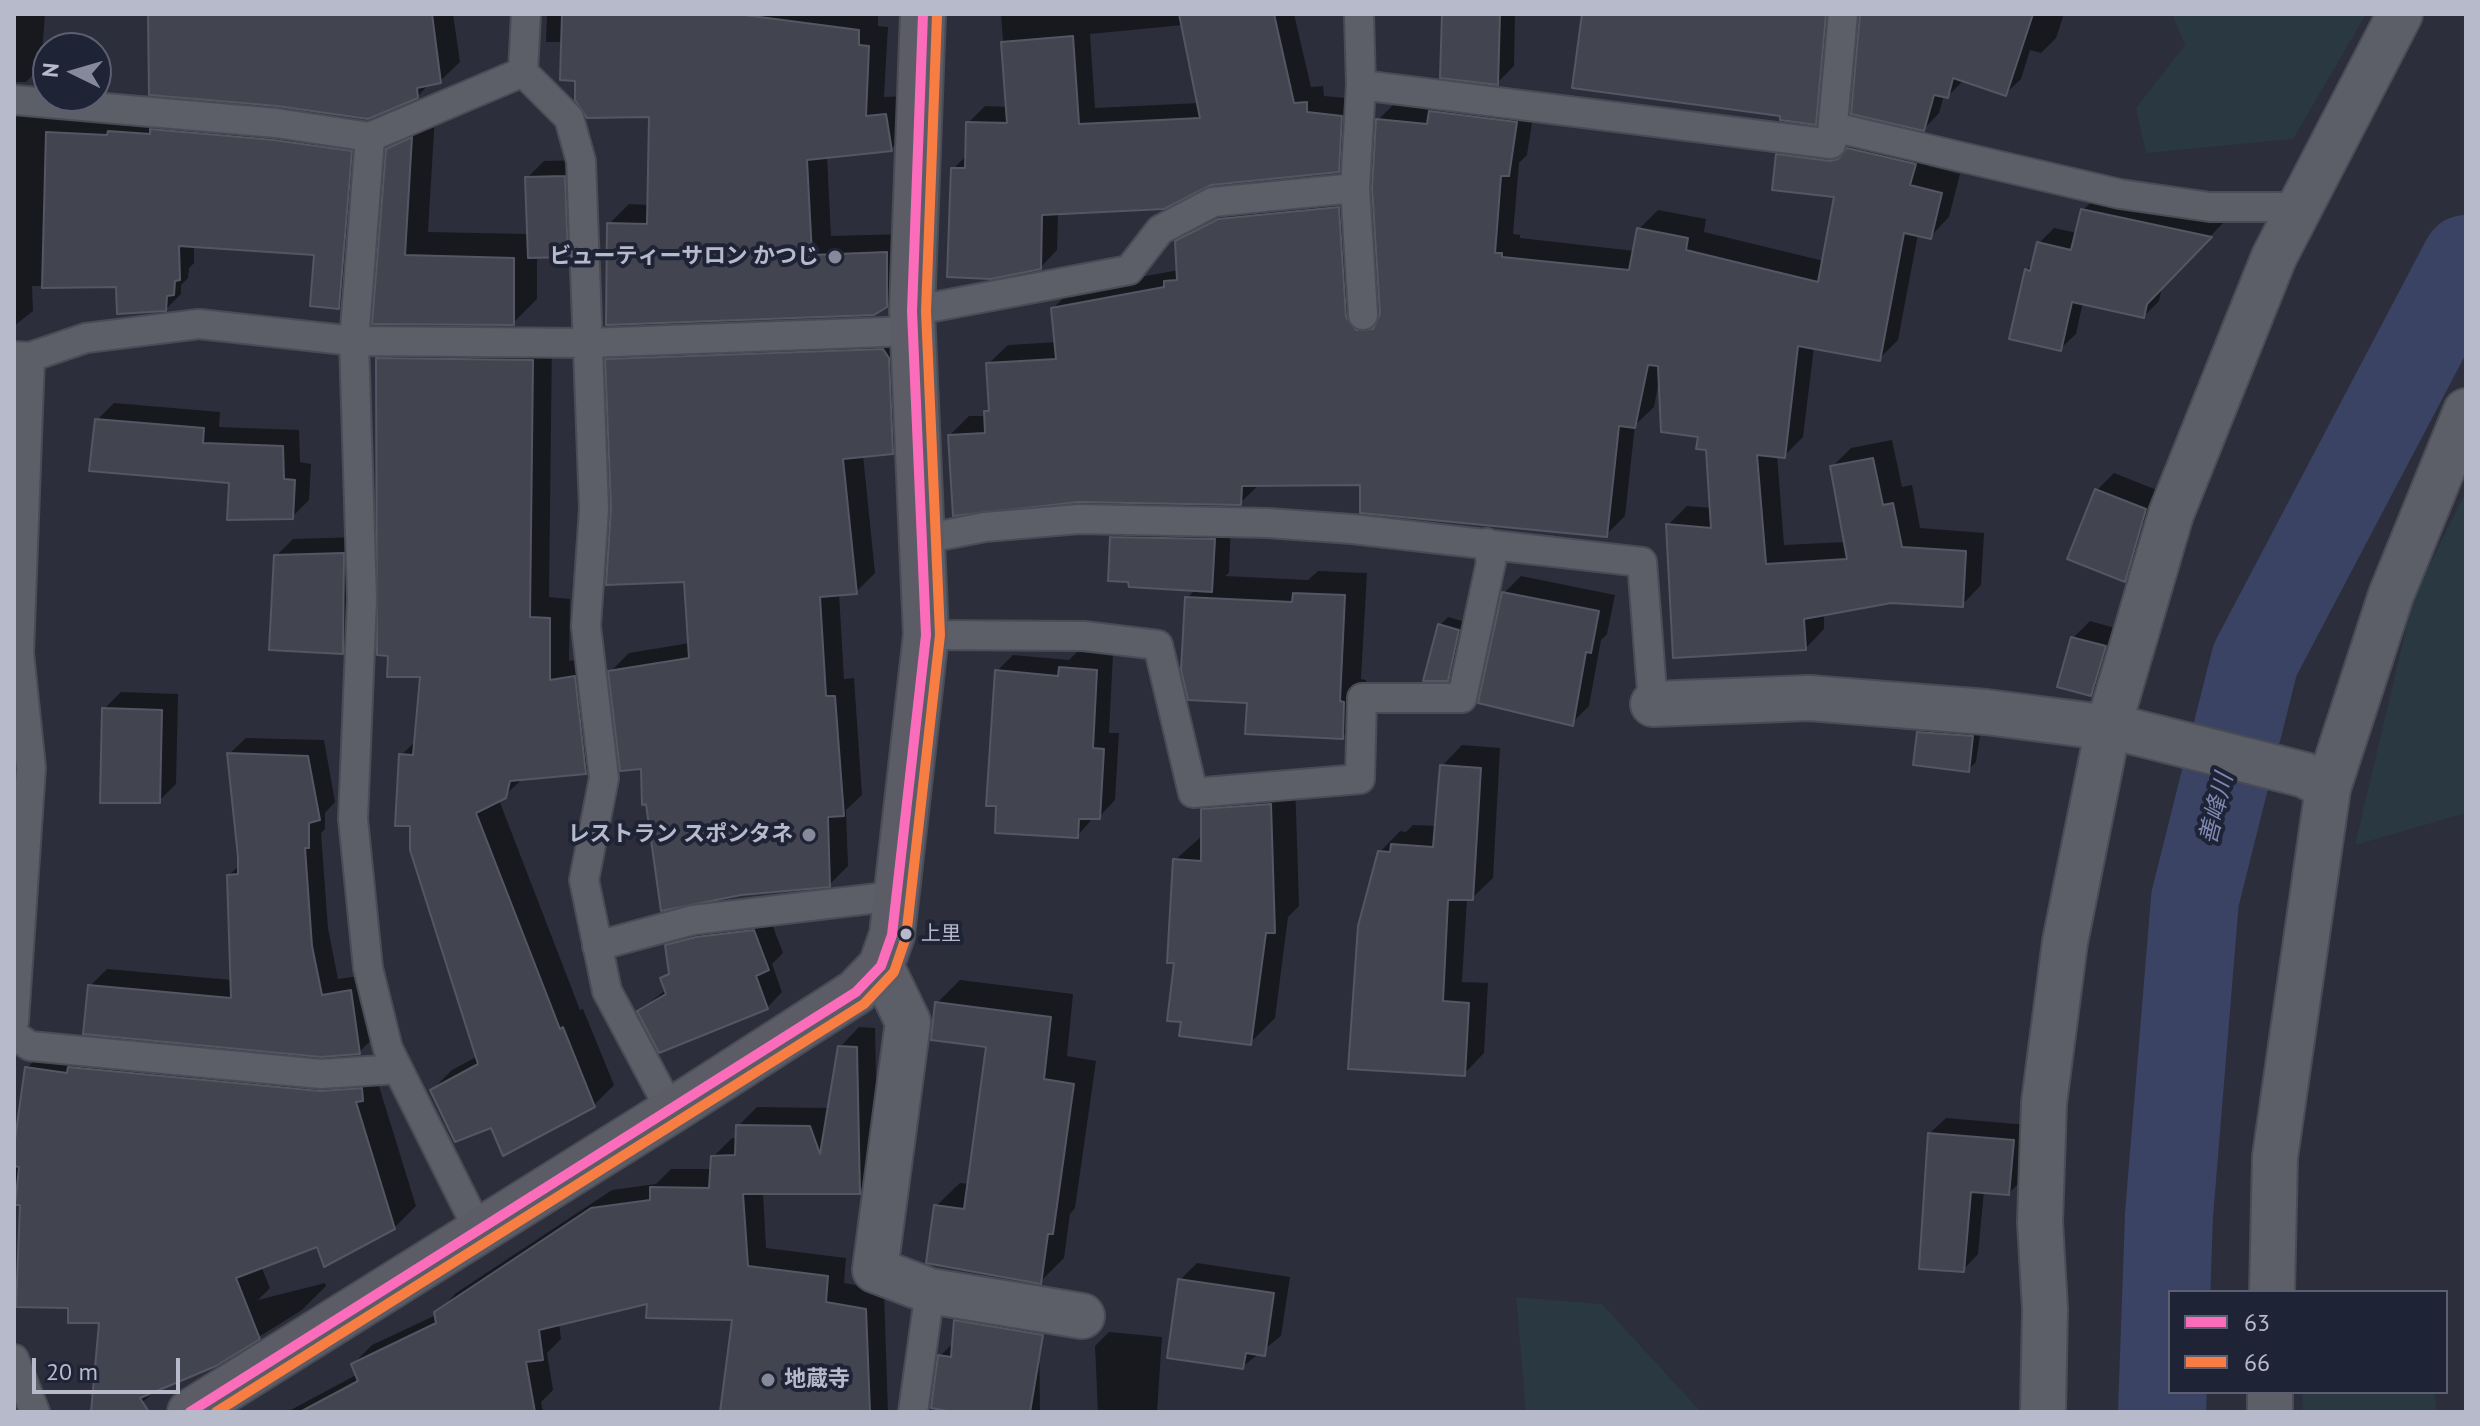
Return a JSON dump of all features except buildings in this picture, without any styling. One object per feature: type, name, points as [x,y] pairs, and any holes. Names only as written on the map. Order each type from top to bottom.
[{"type":"main road","points":[[190,1412],[856,992],[881,966],[892,935],[926,635],[912,321],[923,14]]},
{"type":"street","points":[[2043,1412],[2045,1309],[2040,1222],[2044,1103],[2065,942],[2171,514],[2274,257],[2400,14]]},
{"type":"street","points":[[2272,1290],[2275,1157],[2317,782],[2466,411]]},
{"type":"street","points":[[1653,704],[1809,698],[1986,712],[2117,729],[2317,782]]},
{"type":"street","points":[[881,966],[908,1022],[875,1270],[930,1291],[1082,1316]]},
{"type":"lane","points":[[526,14],[523,72],[569,118],[581,161],[594,509],[586,626],[604,778],[584,880],[607,991],[671,1111]]},
{"type":"lane","points":[[1359,14],[1361,85],[1355,188],[1363,315]]},
{"type":"lane","points":[[1361,85],[1831,144],[1843,14]]},
{"type":"lane","points":[[14,100],[276,123],[370,137],[523,72]]},
{"type":"lane","points":[[1833,127],[2120,194],[2210,207],[2301,207]]},
{"type":"lane","points":[[370,137],[354,341],[362,599],[353,819],[368,968],[388,1049],[479,1231]]},
{"type":"lane","points":[[14,1021],[16,947],[31,768],[19,653],[22,357],[86,338],[199,324],[354,341],[588,343],[912,321],[1129,270],[1160,230],[1213,202],[1355,188]]},
{"type":"lane","points":[[923,539],[985,527],[1079,519],[1268,523],[1487,543],[1642,562],[1653,704]]},
{"type":"lane","points":[[926,635],[1084,636],[1158,645],[1193,793],[1360,779],[1362,698],[1462,698],[1491,562],[1487,543]]},
{"type":"lane","points":[[597,946],[693,920],[895,896]]},
{"type":"lane","points":[[14,1035],[30,1046],[321,1074],[398,1069]]},
{"type":"lane","points":[[913,1412],[930,1291]]},
{"type":"lane","points":[[14,1359],[35,1412]]},
{"type":"shaded area","points":[[2172,14],[2366,14],[2293,139],[2146,153],[2136,108],[2185,45]]},
{"type":"shaded area","points":[[2466,491],[2466,813],[2355,845],[2413,599]]},
{"type":"shaded area","points":[[1516,1297],[1602,1304],[1701,1412],[1526,1412]]},
{"type":"shaded area","points":[[2302,1394],[2434,1394],[2437,1412],[2303,1412]]},
{"type":"waterway","name":"善峰川","points":[[2162,1412],[2169,1215],[2195,899],[2255,660],[2466,259]]},
{"type":"transit line","name":"63","points":[[190,1412],[856,992],[881,966],[892,935],[926,635],[912,311],[923,14]]},
{"type":"transit line","name":"66","points":[[216,1412],[864,1004],[894,972],[906,937],[940,635],[926,311],[937,15]]},
{"type":"place","name":"ビューティーサロン かつじ","points":[[835,257]]},
{"type":"place","name":"レストラン スポンタネ","points":[[809,835]]},
{"type":"place","name":"上里","points":[[906,934]]},
{"type":"place","name":"地蔵寺","points":[[768,1380]]}]
